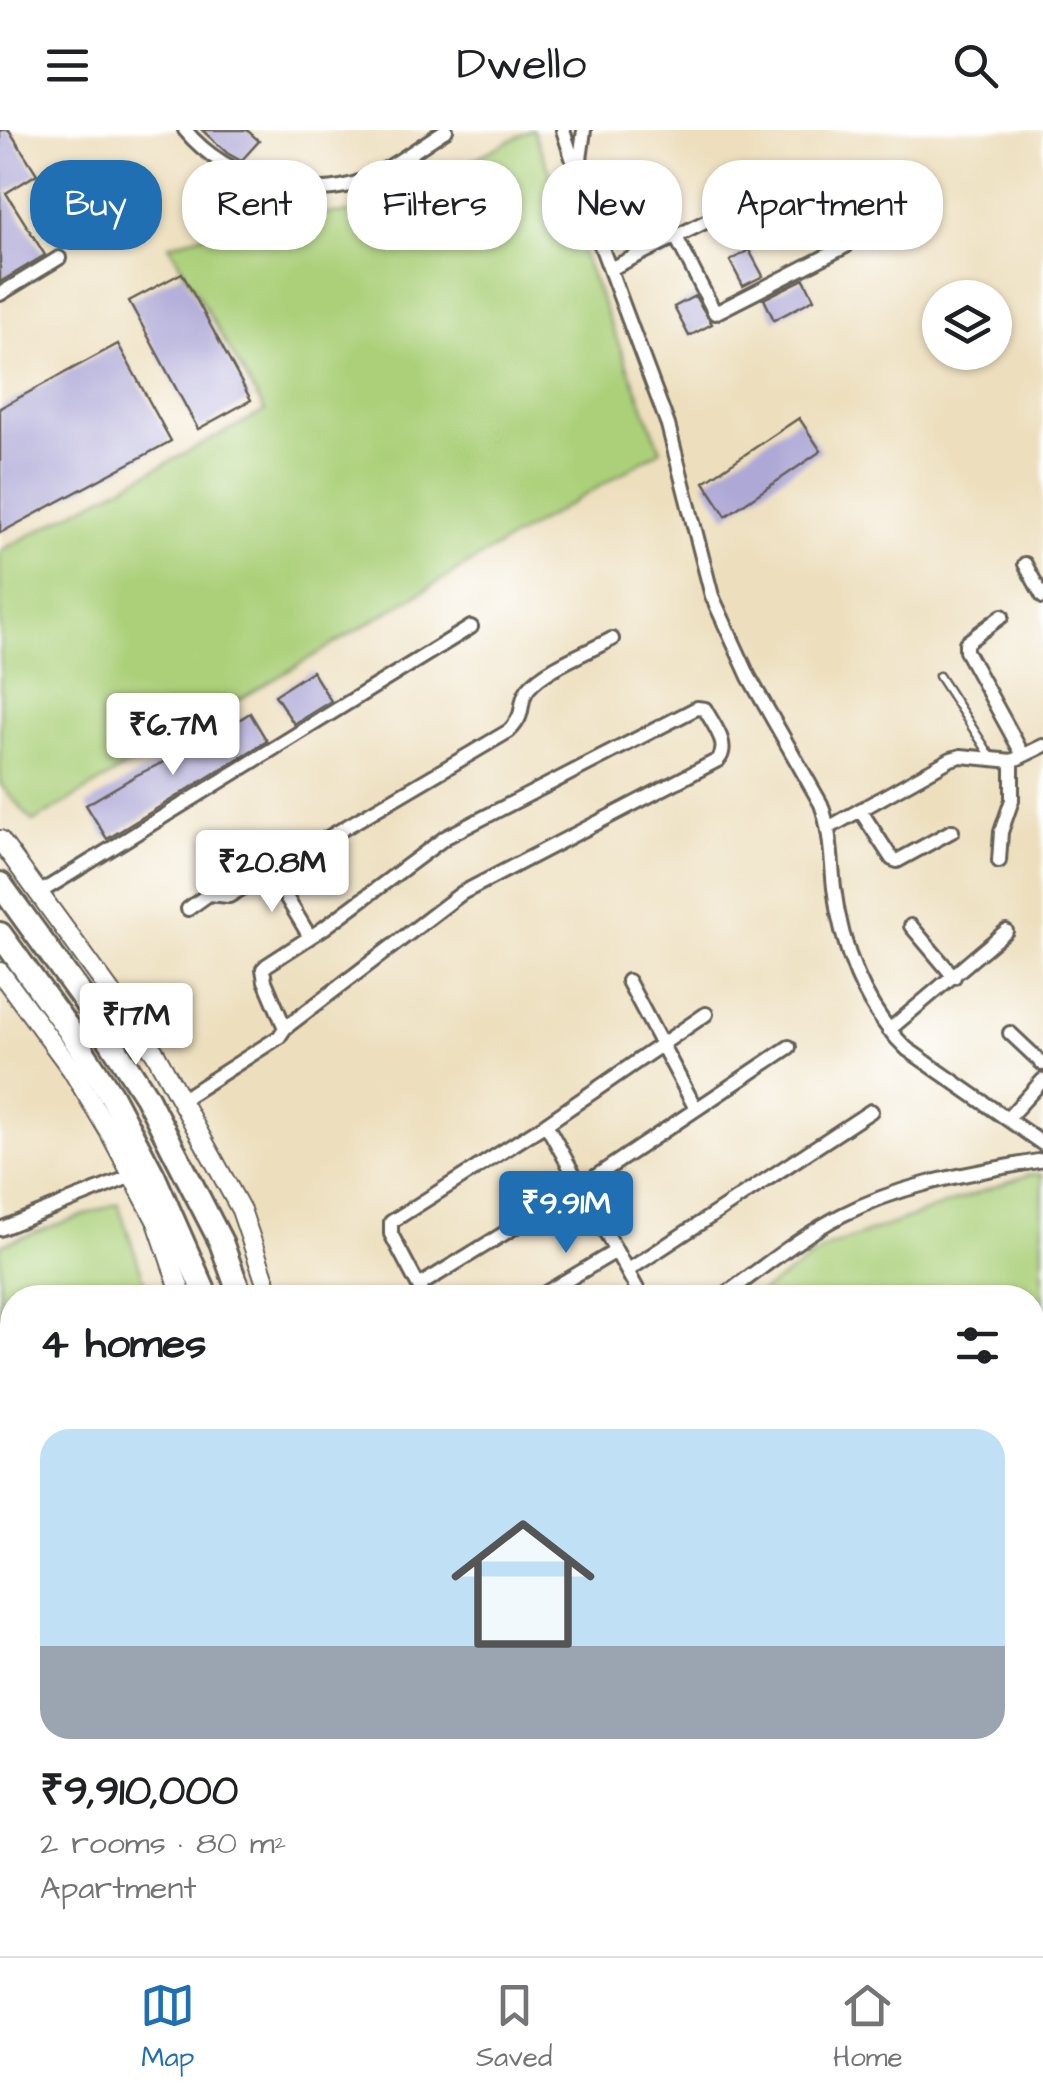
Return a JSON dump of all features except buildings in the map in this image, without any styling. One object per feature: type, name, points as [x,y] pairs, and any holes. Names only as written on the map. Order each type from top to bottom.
[{"type":"highway","points":[[0,884],[122,1054],[221,1242],[236,1285]]},
{"type":"highway","points":[[0,934],[29,992],[111,1096],[153,1175],[202,1285]]},
{"type":"street","points":[[185,130],[197,144],[236,172],[286,188],[341,188],[369,178],[446,130]]},
{"type":"street","points":[[563,130],[574,160]]},
{"type":"street","points":[[580,160],[584,130]]},
{"type":"street","points":[[682,249],[715,313],[838,250]]},
{"type":"street","points":[[604,250],[668,425],[712,596],[749,677],[821,804],[830,827],[834,892],[844,940],[866,995],[889,1030],[907,1048],[1043,1144]]},
{"type":"street","points":[[610,269],[649,250]]},
{"type":"street","points":[[0,294],[59,258]]},
{"type":"street","points":[[1025,564],[1043,597]]},
{"type":"street","points":[[998,861],[1017,758],[966,651],[966,643],[1002,616]]},
{"type":"street","points":[[39,893],[471,627]]},
{"type":"street","points":[[188,910],[209,894],[229,896],[509,731],[521,719],[526,691],[538,680],[612,639]]},
{"type":"street","points":[[181,1100],[279,1037],[284,1028],[462,893],[718,760],[724,746],[705,710],[696,708],[446,838],[263,969],[284,1028]]},
{"type":"street","points":[[830,827],[951,759],[1017,758],[1043,746]]},
{"type":"street","points":[[860,810],[892,858],[898,861],[952,831]]},
{"type":"street","points":[[0,840],[155,1053],[241,1210],[267,1285]]},
{"type":"street","points":[[270,870],[310,937]]},
{"type":"street","points":[[911,926],[954,977]]},
{"type":"street","points":[[889,1030],[1006,931]]},
{"type":"street","points":[[0,972],[29,992],[157,1222],[179,1285]]},
{"type":"street","points":[[628,982],[696,1108]]},
{"type":"street","points":[[418,1285],[391,1234],[391,1222],[546,1124],[706,1014]]},
{"type":"street","points":[[1010,1033],[1043,1064]]},
{"type":"street","points":[[432,1285],[789,1047]]},
{"type":"street","points":[[1007,1118],[1043,1080]]},
{"type":"street","points":[[627,1271],[871,1110]]},
{"type":"street","points":[[546,1124],[635,1285]]},
{"type":"street","points":[[738,1285],[822,1226],[892,1193],[949,1177],[1043,1160]]},
{"type":"street","points":[[0,1228],[132,1176]]},
{"type":"street","points":[[560,1285],[616,1251]]},
{"type":"lane","points":[[940,676],[993,759]]},
{"type":"green space","points":[[533,130],[545,160],[542,250],[581,250],[661,450],[33,822],[0,784],[0,551],[265,411],[169,245],[182,241],[182,250],[327,250],[327,213],[347,213],[347,250],[522,250],[522,160],[473,160]]},
{"type":"green space","points":[[1030,1174],[1043,1175],[1043,1285],[771,1285],[828,1247]]},
{"type":"green space","points":[[118,1203],[146,1285],[0,1285],[0,1245]]}]
